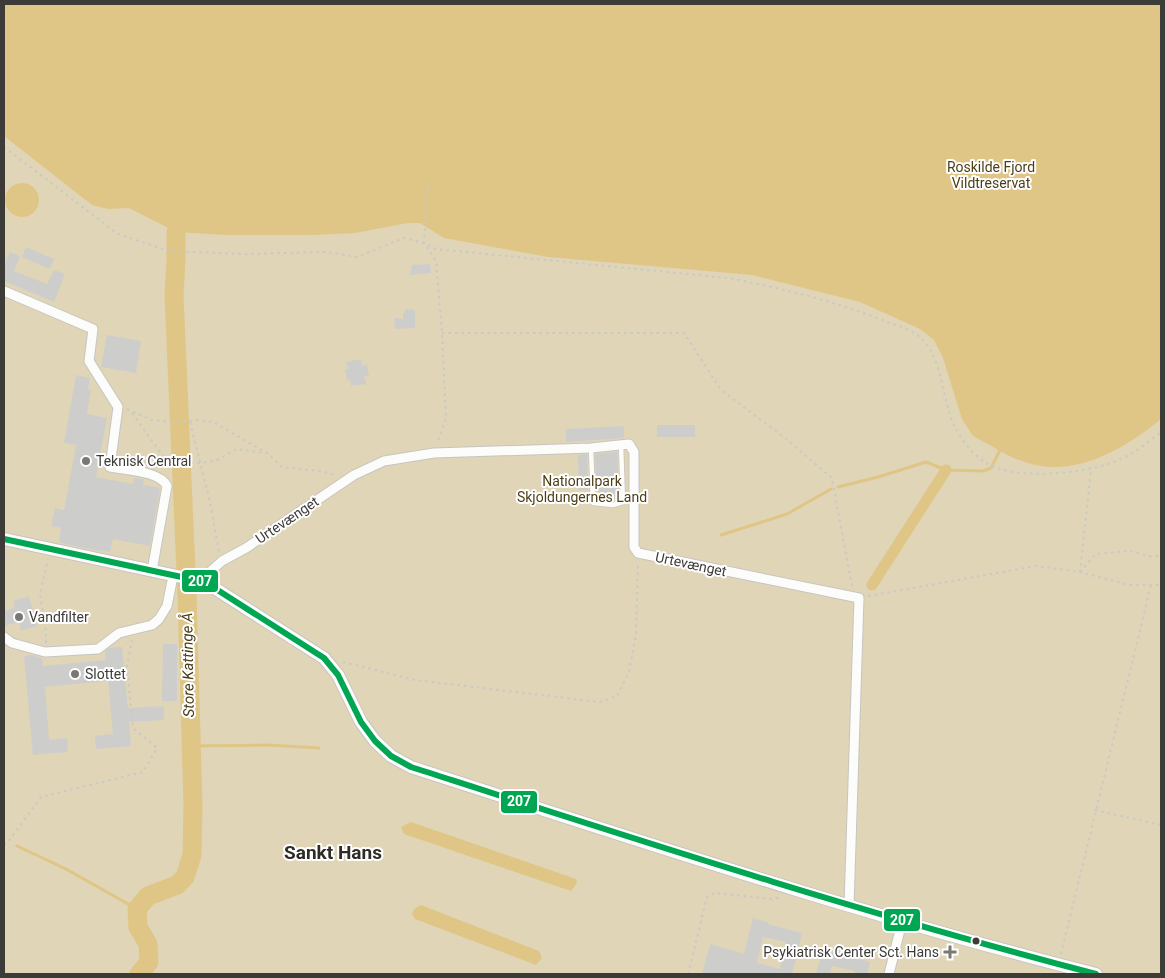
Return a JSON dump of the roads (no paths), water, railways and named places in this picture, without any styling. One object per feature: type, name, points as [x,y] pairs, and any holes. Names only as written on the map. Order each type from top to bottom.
[{"type":"street","points":[[4,291],[93,330],[89,361],[118,407],[110,467],[157,476],[165,480],[167,486],[152,571]]},
{"type":"street","name":"Urtevænget","points":[[205,582],[212,570],[222,561],[246,548],[354,475],[384,461],[434,452],[591,448],[629,444],[634,452],[634,547],[638,553],[859,598],[849,906]]},
{"type":"street","points":[[4,539],[205,582],[324,658],[338,675],[361,722],[375,742],[391,756],[411,767],[782,886],[1057,970],[1096,974]]},
{"type":"street","points":[[4,636],[12,643],[45,652],[98,649],[119,633],[152,625],[159,619],[167,606],[174,576]]},
{"type":"street","points":[[889,974],[902,922]]},
{"type":"lane","points":[[591,448],[593,503],[613,505],[622,502],[621,444]]},
{"type":"waterway","name":"Store Kattinge Å","points":[[139,974],[149,962],[148,944],[138,927],[137,909],[148,896],[177,885],[185,877],[192,855],[193,806],[187,595],[174,295],[176,232]]},
{"type":"waterway","points":[[838,487],[926,462],[946,470],[983,471],[991,468],[1000,450]]},
{"type":"waterway","points":[[872,585],[946,470]]},
{"type":"waterway","points":[[721,535],[787,514],[831,489]]},
{"type":"waterway","points":[[191,746],[268,745],[319,748]]},
{"type":"waterway","points":[[17,846],[66,869],[137,909]]},
{"type":"place","name":"Teknisk Central","points":[[86,461]]},
{"type":"place","name":"Vandfilter","points":[[19,617]]},
{"type":"place","name":"Slottet","points":[[75,674]]},
{"type":"place","name":"Psykiatrisk Center Sct. Hans","points":[[950,952]]},
{"type":"district","name":"Sankt Hans","points":[[333,852]]},
{"type":"park label","name":"Roskilde Fjord Vildtreservat","points":[[991,176]]},
{"type":"park label","name":"Nationalpark Skjoldungernes Land","points":[[582,490]]}]
